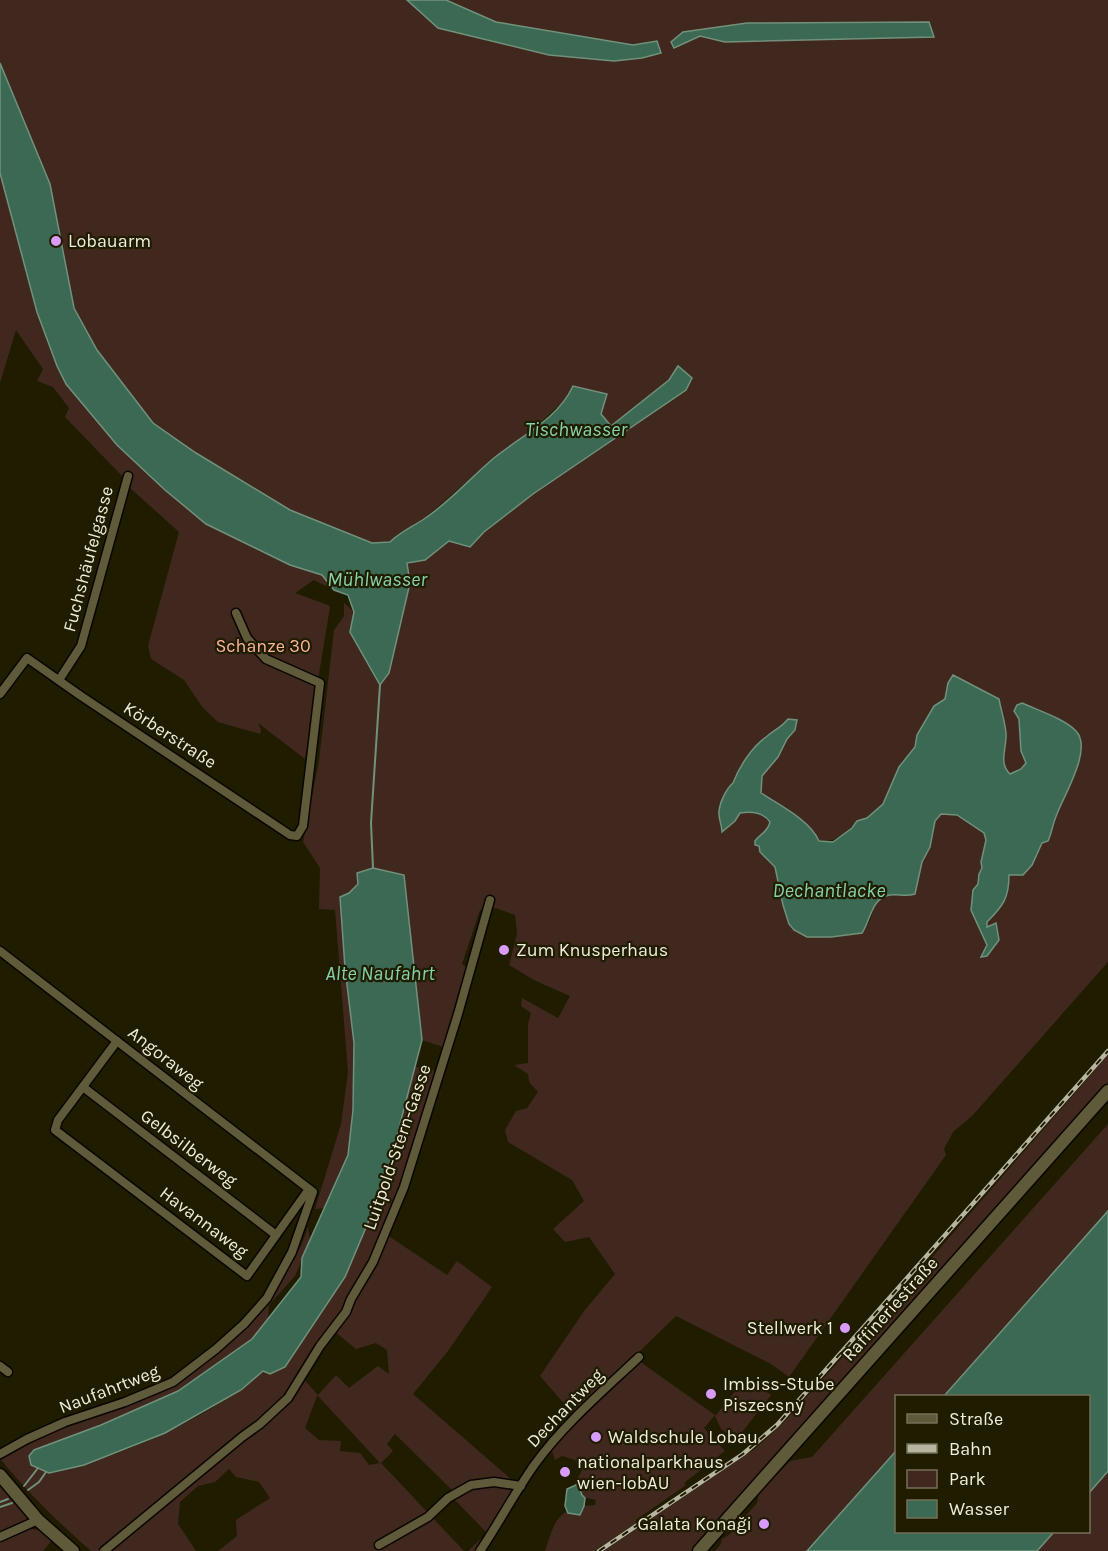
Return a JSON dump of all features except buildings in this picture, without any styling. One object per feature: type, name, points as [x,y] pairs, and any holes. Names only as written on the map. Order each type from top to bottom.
[{"type":"street","name":"Fuchshäufelgasse","points":[[59,680],[81,646],[128,476]]},
{"type":"street","name":"Körberstraße","points":[[0,694],[27,658],[290,835],[297,836],[303,826],[320,683],[266,659],[247,638],[236,613]]},
{"type":"street","name":"Luitpold-Stern-Gasse","points":[[104,1551],[260,1424],[288,1398],[320,1346],[346,1312],[373,1262],[404,1187],[458,1014],[490,900]]},
{"type":"street","name":"Angoraweg","points":[[0,951],[311,1190]]},
{"type":"street","points":[[83,1087],[117,1041]]},
{"type":"street","name":"Havannaweg","points":[[83,1087],[58,1120],[56,1130],[247,1276],[311,1190]]},
{"type":"street","name":"Gelbsilberweg","points":[[83,1087],[276,1235]]},
{"type":"street","name":"Raffineriestraße","points":[[699,1551],[1108,1091]]},
{"type":"street","name":"Naufahrtweg","points":[[0,1454],[65,1422],[125,1402],[173,1382],[216,1349],[244,1324],[267,1298],[292,1252],[311,1190]]},
{"type":"street","name":"Dechantweg","points":[[480,1551],[546,1450],[573,1420],[639,1357]]},
{"type":"street","points":[[0,1366],[8,1372]]},
{"type":"street","points":[[0,1475],[38,1520],[73,1551]]},
{"type":"street","points":[[379,1545],[428,1516],[448,1498],[471,1485],[494,1482],[521,1486]]},
{"type":"street","points":[[0,1537],[38,1520]]},
{"type":"green space","name":"Schanze 30","points":[[0,0],[1108,0],[1108,962],[972,1116],[953,1132],[944,1149],[946,1155],[789,1377],[771,1364],[676,1316],[574,1415],[540,1376],[584,1311],[615,1274],[589,1237],[565,1242],[553,1229],[584,1201],[572,1180],[508,1142],[505,1130],[516,1111],[527,1108],[538,1092],[529,1082],[528,1074],[514,1065],[528,1063],[528,1024],[531,1013],[521,1006],[522,998],[558,1018],[570,996],[536,981],[509,965],[517,934],[515,915],[496,908],[480,910],[462,964],[466,967],[443,1047],[422,1040],[404,876],[359,884],[340,897],[354,1043],[353,1110],[348,1155],[325,1208],[315,1209],[341,1124],[348,1072],[335,910],[319,909],[320,868],[303,842],[319,761],[334,630],[344,616],[344,603],[354,612],[350,632],[380,685],[389,673],[410,583],[406,563],[425,560],[449,541],[470,547],[533,494],[685,390],[678,366],[669,380],[611,427],[601,414],[568,397],[527,435],[496,456],[425,518],[398,534],[390,542],[372,543],[290,510],[196,453],[153,423],[97,350],[82,324],[66,384],[117,445],[165,490],[290,565],[322,575],[334,590],[314,580],[295,593],[330,607],[305,759],[258,723],[260,734],[218,722],[203,708],[184,680],[151,659],[148,646],[179,532],[129,487],[123,477],[65,417],[69,408],[53,387],[37,381],[43,369],[16,330],[0,383],[0,69],[2,68],[0,62]],"holes":[[[956,675],[1006,733],[1003,757],[1005,769],[1010,775],[1026,763],[1021,751],[1019,719],[1014,711],[1082,750],[1076,773],[1055,818],[1054,827],[1042,843],[1032,865],[1009,874],[1004,901],[987,922],[987,927],[996,924],[986,956],[987,946],[971,910],[973,890],[978,884],[986,840],[984,833],[964,819],[941,814],[935,821],[930,847],[922,862],[915,894],[890,895],[882,898],[876,904],[866,927],[854,935],[789,924],[775,867],[767,860],[759,846],[758,837],[769,828],[770,822],[764,816],[753,812],[740,813],[735,821],[722,831],[719,811],[726,792],[752,751],[766,736],[781,728],[795,730],[787,739],[778,757],[762,776],[761,793],[819,841],[833,840],[845,833],[857,821],[867,818],[883,804],[899,767],[915,747],[918,735],[934,707],[945,699],[948,683]]]},
{"type":"green space","points":[[1108,1055],[1108,1083],[691,1551],[604,1551],[756,1448],[782,1424],[908,1285]]},
{"type":"green space","points":[[415,1067],[431,1068],[436,1074],[384,1233],[447,1275],[457,1261],[492,1287],[448,1351],[413,1394],[520,1487],[480,1551],[468,1551],[487,1533],[453,1498],[452,1490],[395,1434],[387,1444],[393,1451],[381,1463],[464,1551],[218,1551],[237,1536],[236,1520],[270,1498],[259,1482],[236,1477],[229,1469],[215,1482],[198,1486],[180,1502],[178,1524],[196,1551],[91,1551],[44,1507],[1,1460],[45,1435],[133,1403],[176,1384],[267,1302],[301,1246],[308,1227],[310,1241],[295,1276],[269,1305],[268,1319],[252,1339],[178,1391],[101,1425],[49,1473],[134,1447],[190,1420],[241,1388],[263,1370],[384,1185]],"holes":[[[334,1331],[356,1349],[376,1343],[387,1350],[389,1374],[378,1366],[349,1388],[336,1375],[318,1395],[299,1374]],[[318,1396],[380,1463],[369,1465],[360,1453],[340,1451],[341,1441],[319,1440],[305,1428]]]},
{"type":"green space","points":[[1108,1124],[1108,1211],[945,1395],[895,1395],[895,1452],[807,1551],[715,1551],[722,1539],[729,1535],[757,1503],[759,1493],[790,1461],[812,1457]]},
{"type":"green space","points":[[639,1361],[715,1415],[704,1428],[725,1451],[684,1483],[686,1485],[636,1520],[635,1524],[594,1551],[545,1551],[553,1529],[562,1514],[567,1511],[568,1513],[582,1513],[584,1506],[595,1505],[596,1500],[583,1497],[579,1486],[575,1484],[582,1470],[575,1460],[562,1456],[555,1460],[551,1448]]},
{"type":"green space","points":[[747,1377],[771,1395],[736,1440],[721,1429],[715,1416]]},
{"type":"green space","points":[[1108,1471],[1108,1551],[1037,1551],[1053,1533],[1090,1533],[1090,1492]]},
{"type":"green space","points":[[0,1485],[25,1512],[31,1529],[40,1530],[52,1540],[43,1551],[0,1551]]},
{"type":"water","points":[[407,0],[446,0],[496,22],[633,45],[657,41],[661,53],[614,61],[549,55],[438,28]]},
{"type":"water","points":[[929,22],[934,37],[725,42],[700,36],[674,48],[671,42],[683,32],[747,23]]},
{"type":"water","name":"Mühlwasser","points":[[0,63],[50,184],[74,308],[97,350],[153,423],[196,453],[290,510],[372,543],[390,542],[434,512],[494,458],[549,417],[566,398],[573,386],[607,394],[601,414],[611,426],[669,380],[678,366],[692,378],[686,390],[533,494],[484,532],[470,547],[449,541],[425,560],[407,563],[410,583],[389,673],[380,685],[350,632],[354,612],[348,595],[334,590],[322,575],[290,565],[206,524],[117,445],[66,384],[37,312],[0,173]]},
{"type":"water","name":"Dechantlacke","points":[[953,675],[999,699],[1006,733],[1004,765],[1010,774],[1021,769],[1026,763],[1021,751],[1019,719],[1014,711],[1017,705],[1022,703],[1058,719],[1076,731],[1080,739],[1081,749],[1076,772],[1048,841],[1042,843],[1032,865],[1023,875],[1009,875],[1008,890],[1004,901],[987,922],[987,927],[996,923],[999,940],[987,956],[981,957],[987,945],[971,910],[973,890],[978,884],[982,868],[981,862],[986,840],[984,833],[957,815],[941,814],[935,821],[930,847],[922,862],[915,894],[890,895],[879,900],[862,933],[807,937],[794,930],[789,924],[783,905],[775,867],[760,852],[759,846],[755,845],[755,841],[766,831],[770,822],[757,813],[740,813],[735,821],[722,832],[719,814],[721,804],[742,764],[756,746],[788,719],[797,720],[795,730],[787,739],[778,757],[762,776],[761,793],[809,826],[819,841],[833,842],[852,828],[857,821],[867,818],[883,804],[899,767],[915,747],[917,735],[934,706],[945,699],[948,683]]},
{"type":"water","name":"Alte Naufahrt","points":[[373,868],[404,875],[422,1040],[384,1185],[345,1277],[285,1367],[270,1374],[263,1371],[241,1390],[165,1433],[84,1465],[49,1473],[31,1465],[29,1456],[34,1450],[101,1425],[178,1391],[252,1339],[301,1277],[302,1258],[348,1155],[353,1110],[354,1043],[340,897],[349,893],[358,884],[357,873]]},
{"type":"water","points":[[1108,1211],[1108,1471],[1090,1492],[1090,1395],[945,1395]]},
{"type":"water","points":[[895,1452],[895,1533],[1053,1533],[1037,1551],[807,1551]]},
{"type":"water","points":[[578,1484],[585,1498],[580,1515],[568,1513],[565,1506],[567,1489]]},
{"type":"waterway","name":"Mühlwasser","points":[[373,868],[371,823],[380,685]]},
{"type":"waterway","points":[[24,1486],[38,1468]]},
{"type":"waterway","points":[[28,1490],[39,1482],[46,1472]]},
{"type":"waterway","points":[[0,1502],[8,1499]]},
{"type":"waterway","points":[[0,1507],[12,1503]]},
{"type":"railway","points":[[599,1551],[743,1454],[777,1425],[1108,1051]]},
{"type":"place","name":"Lobauarm","points":[[56,241]]},
{"type":"place","name":"Zum Knusperhaus","points":[[504,950]]},
{"type":"place","name":"Stellwerk 1","points":[[845,1328]]},
{"type":"place","name":"Imbiss-Stube Piszecsny","points":[[711,1394]]},
{"type":"place","name":"Waldschule Lobau","points":[[596,1437]]},
{"type":"place","name":"nationalparkhaus wien-lobAU","points":[[565,1472]]},
{"type":"place","name":"Galata Konaği","points":[[764,1524]]},
{"type":"water label","name":"Tischwasser","points":[[576,429]]}]
